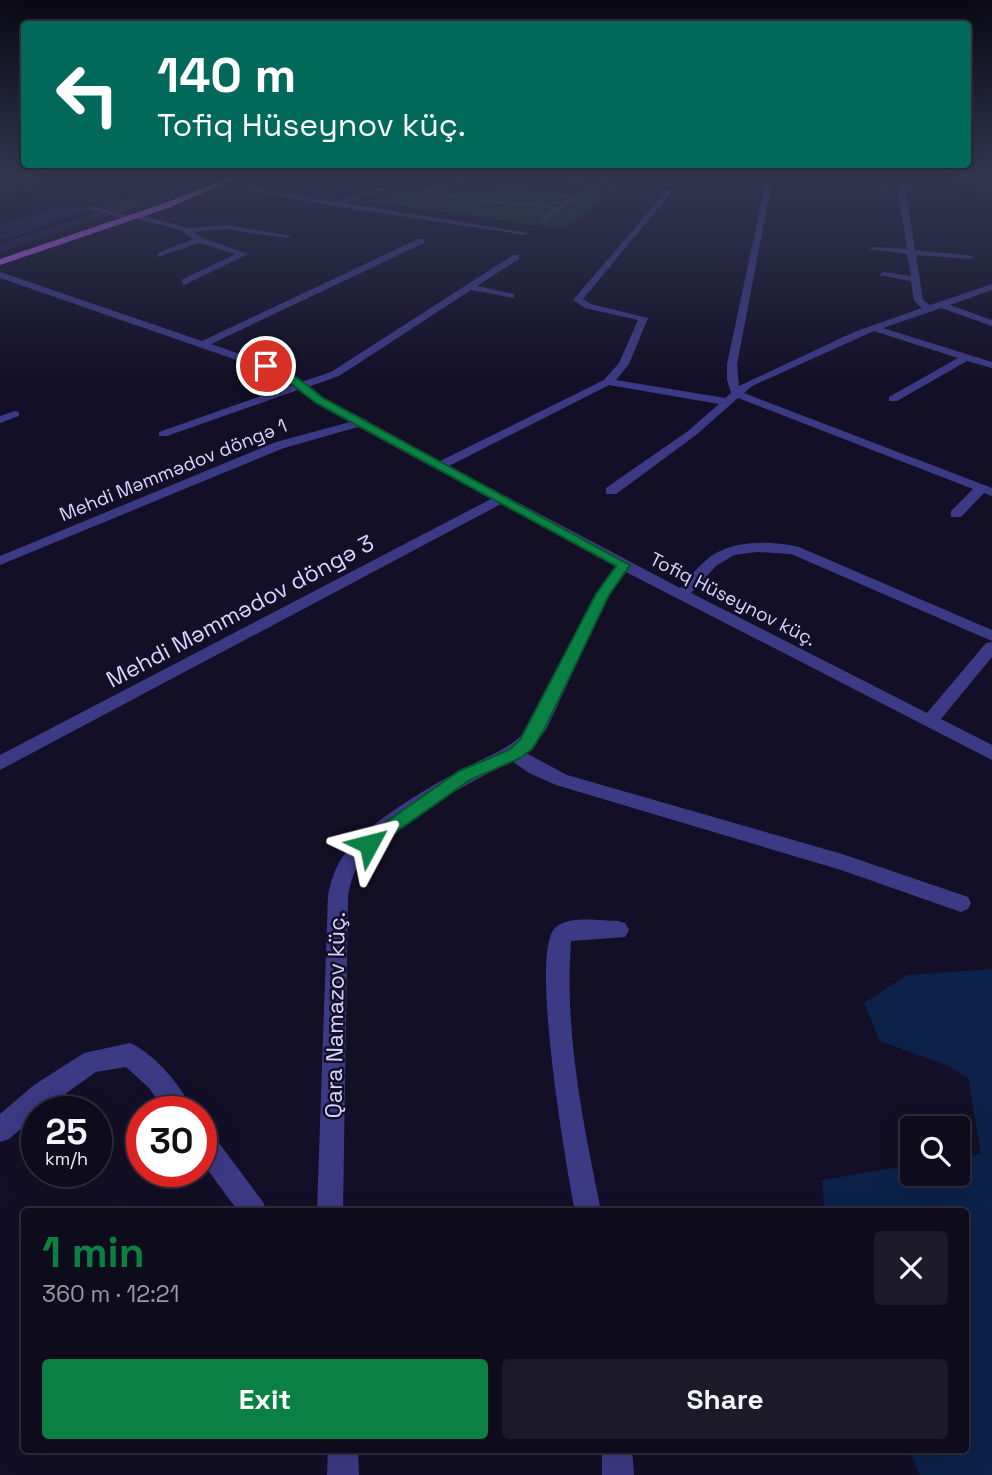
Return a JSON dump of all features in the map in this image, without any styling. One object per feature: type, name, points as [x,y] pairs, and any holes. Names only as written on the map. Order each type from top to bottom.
[{"type":"main road","points":[[0,260],[42,245]]},
{"type":"main road","points":[[0,260],[47,245]]},
{"type":"street","points":[[161,255],[187,245]]},
{"type":"street","points":[[184,282],[244,254],[215,245]]},
{"type":"street","points":[[204,344],[413,245]]},
{"type":"street","points":[[441,465],[608,382],[624,364],[643,318],[588,306],[578,300],[624,245]]},
{"type":"street","points":[[732,398],[732,364],[756,245]]},
{"type":"street","points":[[910,245],[919,301],[992,323]]},
{"type":"street","points":[[873,249],[970,256]]},
{"type":"street","points":[[163,435],[335,374],[516,257]]},
{"type":"street","name":"Tofiq Hüseynov küç.","points":[[0,275],[281,372],[319,401],[363,422],[624,565],[992,752]]},
{"type":"street","points":[[883,275],[915,279]]},
{"type":"street","points":[[469,287],[511,296]]},
{"type":"street","points":[[611,491],[766,375],[873,328],[992,288]]},
{"type":"street","points":[[972,294],[992,300]]},
{"type":"street","points":[[873,328],[992,365]]},
{"type":"street","points":[[893,400],[966,357]]},
{"type":"street","points":[[608,382],[732,398],[987,490]]},
{"type":"street","points":[[0,420],[15,414]]},
{"type":"street","name":"Mehdi Məmmədov döngə 1","points":[[0,561],[280,445],[363,422]]},
{"type":"street","points":[[956,514],[987,490]]},
{"type":"street","name":"Mehdi Məmmədov döngə 3","points":[[0,763],[502,498]]},
{"type":"street","points":[[682,594],[720,555],[782,548],[794,550],[992,636]]},
{"type":"street","name":"Qara Namazov küç.","points":[[330,1208],[338,895],[342,876],[356,855],[382,832],[464,776],[515,754],[537,730],[602,594],[624,565]]},
{"type":"street","points":[[930,721],[992,647]]},
{"type":"street","points":[[515,754],[535,768],[562,780],[842,862],[961,903]]},
{"type":"street","points":[[588,1208],[566,1067],[556,973],[561,936],[569,932],[618,930]]},
{"type":"street","points":[[0,1130],[43,1094],[92,1061],[130,1055],[157,1080],[169,1096]]},
{"type":"street","points":[[217,1161],[252,1208]]},
{"type":"street","points":[[342,1453],[343,1475]]},
{"type":"street","points":[[617,1453],[618,1475]]},
{"type":"water","points":[[992,969],[992,1475],[920,1475],[910,1453],[969,1453],[969,1208],[825,1208],[822,1180],[900,1167],[900,1186],[970,1186],[970,1156],[981,1154],[968,1078],[946,1065],[880,1041],[864,1003],[907,975]]},
{"type":"building","points":[[0,245],[21,245],[0,252]]},
{"type":"route","points":[[266,366],[281,372],[319,401],[383,433],[624,565],[602,594],[537,730],[526,745],[515,754],[464,776],[382,832],[369,844]]}]
